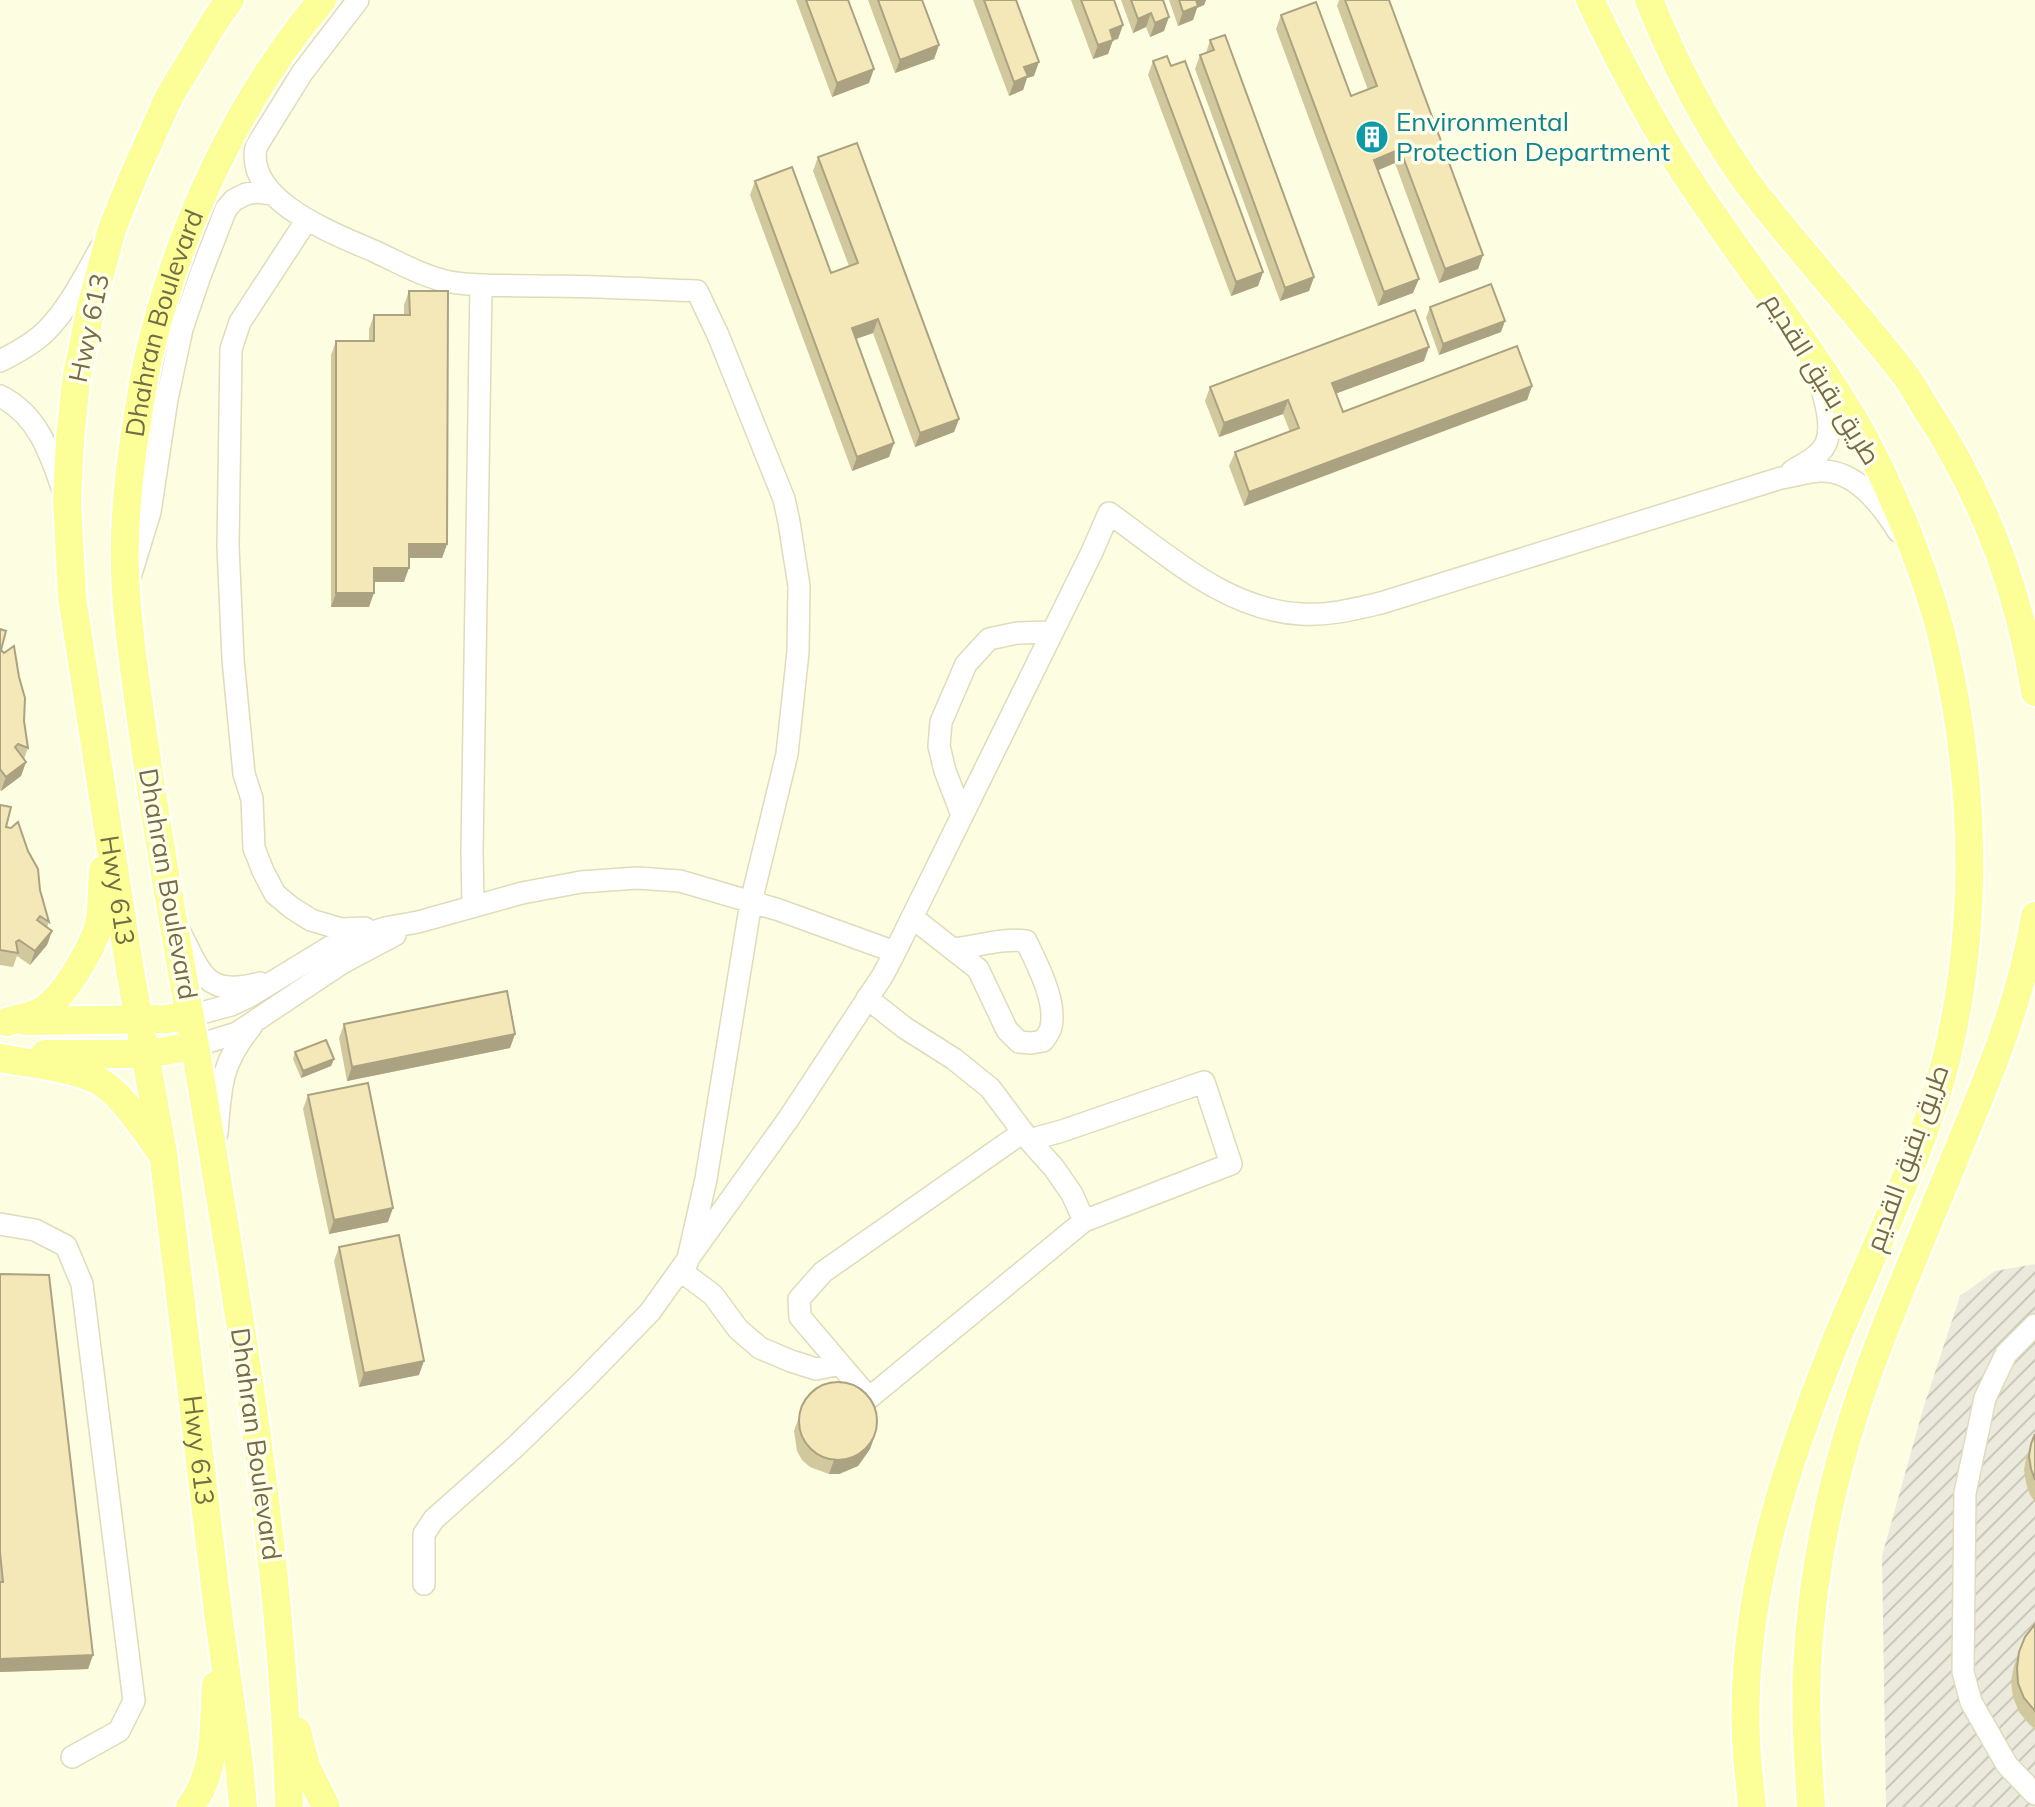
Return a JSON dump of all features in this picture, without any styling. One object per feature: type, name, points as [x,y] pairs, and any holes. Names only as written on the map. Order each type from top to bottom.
[{"type":"main road","name":"Hwy 613","points":[[230,0],[169,97],[112,229],[90,311],[76,381],[67,501],[72,597],[138,1020],[163,1153],[243,1807]]},
{"type":"main road","name":"Dhahran Boulevard","points":[[289,1807],[274,1583],[256,1430],[136,688],[126,590],[126,516],[132,453],[148,360],[169,285],[196,208],[227,143],[268,73],[322,0]]},
{"type":"main road","name":"طريق بقيق القديم","points":[[1590,0],[1649,116],[1694,187],[1855,422],[1887,483],[1921,567],[1942,634],[1956,703],[1966,777],[1970,844],[1968,911],[1953,1027],[1935,1098],[1789,1464],[1770,1528],[1755,1596],[1747,1672],[1746,1738],[1752,1807]]},
{"type":"main road","name":"طريق بقيق القديم","points":[[1649,0],[1687,83],[1741,175],[1903,372],[1965,473],[2004,564],[2017,604],[2035,692]]},
{"type":"main road","points":[[3,1022],[41,1012],[53,1003],[78,970],[100,918],[107,818]]},
{"type":"main road","name":"طريق بقيق القديم","points":[[1811,1807],[1807,1750],[1807,1670],[1814,1589],[1829,1509],[1850,1425],[1878,1345],[2013,1010],[2030,948],[2035,916]]},
{"type":"main road","points":[[3,1022],[138,1020],[190,1016]]},
{"type":"main road","points":[[0,1056],[146,1054],[195,1046]]},
{"type":"main road","points":[[0,1056],[85,1075],[105,1085],[163,1153]]},
{"type":"main road","points":[[190,1807],[198,1797],[209,1772],[213,1744],[219,1620]]},
{"type":"main road","points":[[282,1676],[306,1766],[326,1807]]},
{"type":"street","points":[[358,0],[302,72],[256,147],[256,168],[273,194],[306,221],[416,271],[447,281],[481,286],[696,291],[718,335],[784,499],[799,586],[798,652],[787,754],[751,902],[706,1179],[684,1267]]},
{"type":"street","points":[[126,590],[150,512],[169,387],[182,330],[201,274],[226,209],[234,200],[256,191],[273,194]]},
{"type":"street","points":[[306,221],[240,322],[231,349],[228,546],[233,659],[244,774],[252,799],[254,848],[275,894],[311,920],[341,929],[385,928]]},
{"type":"street","points":[[0,361],[45,332],[64,311],[112,229]]},
{"type":"street","points":[[473,906],[481,286]]},
{"type":"street","points":[[1781,311],[1817,376],[1827,407],[1828,428],[1826,443],[1816,456],[1781,478]]},
{"type":"street","points":[[0,396],[15,405],[40,433],[67,501]]},
{"type":"street","points":[[424,1584],[424,1534],[435,1519],[581,1383],[650,1312],[789,1118],[883,975],[1109,513],[1185,568],[1227,594],[1263,608],[1302,614],[1346,611],[1381,603],[1781,478],[1820,471],[1839,474],[1873,496],[1921,567]]},
{"type":"street","points":[[962,815],[945,771],[939,746],[941,722],[966,664],[989,639],[1017,633],[1052,632]]},
{"type":"street","points":[[190,1016],[231,1005],[330,947],[385,928],[418,922],[522,893],[581,883],[637,878],[680,881],[751,902],[895,952]]},
{"type":"street","points":[[913,918],[978,969],[1007,1030],[1018,1042],[1043,1041],[1051,1029],[1052,1012],[1042,976],[1026,941],[1010,939],[954,949]]},
{"type":"street","points":[[174,920],[201,974],[210,982],[220,986],[249,986],[291,970]]},
{"type":"street","points":[[195,1046],[237,1033],[342,963],[418,922]]},
{"type":"street","points":[[867,998],[905,1028],[954,1059],[990,1088],[1060,1177],[1072,1194],[1084,1221]]},
{"type":"street","points":[[214,1160],[221,1083],[227,1063],[257,1020]]},
{"type":"street","points":[[1204,1082],[1231,1164],[1084,1221],[869,1398],[800,1317],[799,1300],[823,1272],[1026,1136],[1062,1131],[1204,1082]]},
{"type":"street","points":[[0,1224],[34,1230],[66,1246],[82,1284],[134,1700],[119,1731],[72,1757]]},
{"type":"street","points":[[684,1267],[713,1296],[738,1329],[760,1348],[791,1362],[816,1368],[840,1364]]},
{"type":"street","points":[[2035,1325],[2006,1354],[1985,1398],[1965,1493],[1963,1672],[1971,1702],[2007,1765],[2035,1794]]},
{"type":"shaded area","points":[[2035,1264],[2035,1807],[1886,1807],[1882,1556],[1923,1409],[1960,1296],[1995,1271]]},
{"type":"building","points":[[806,0],[848,0],[874,69],[837,83]]},
{"type":"building","points":[[878,0],[922,0],[939,45],[900,60]]},
{"type":"building","points":[[984,0],[1016,0],[1039,62],[1024,67],[1028,76],[1014,82]]},
{"type":"building","points":[[1081,0],[1114,0],[1123,25],[1110,30],[1113,40],[1098,45]]},
{"type":"building","points":[[1131,0],[1163,0],[1169,17],[1155,23],[1151,13],[1138,19]]},
{"type":"building","points":[[1179,0],[1196,0],[1198,6],[1183,12]]},
{"type":"building","name":"Environmental Protection Department","points":[[1345,0],[1389,0],[1483,255],[1445,269],[1400,149],[1374,160],[1419,279],[1384,292],[1281,15],[1316,2],[1351,96],[1377,86]]},
{"type":"building","points":[[1225,35],[1314,277],[1285,288],[1200,55],[1214,50],[1210,40]]},
{"type":"building","points":[[1167,56],[1171,66],[1185,61],[1263,272],[1236,282],[1153,61]]},
{"type":"building","points":[[857,143],[959,419],[920,433],[878,319],[852,328],[894,443],[857,457],[755,181],[792,167],[831,273],[858,263],[818,157]]},
{"type":"building","points":[[1491,284],[1505,321],[1443,344],[1430,307]]},
{"type":"building","points":[[409,291],[448,291],[447,544],[409,544],[409,568],[374,568],[374,593],[336,593],[336,341],[374,341],[374,315],[410,315]]},
{"type":"building","points":[[1415,310],[1429,347],[1332,383],[1343,412],[1517,346],[1532,386],[1249,492],[1235,452],[1299,428],[1288,400],[1224,423],[1210,387]]},
{"type":"building","points":[[0,629],[6,631],[1,650],[4,653],[14,646],[25,698],[24,721],[28,748],[18,744],[15,747],[26,762],[6,777],[0,769]]},
{"type":"building","points":[[0,805],[11,807],[6,827],[11,828],[18,822],[28,851],[38,869],[40,890],[49,922],[40,916],[37,920],[52,931],[35,951],[19,940],[16,942],[18,953],[0,950]]},
{"type":"building","points":[[507,991],[515,1034],[352,1067],[344,1024]]},
{"type":"building","points":[[326,1040],[334,1059],[303,1071],[295,1052]]},
{"type":"building","points":[[368,1083],[393,1208],[334,1220],[308,1095]]},
{"type":"building","points":[[399,1235],[424,1361],[364,1373],[339,1247]]},
{"type":"building","points":[[0,1274],[49,1275],[93,1655],[0,1659],[0,1582],[3,1582],[0,1552]]},
{"type":"building","points":[[838,1382],[853,1385],[866,1393],[874,1406],[877,1421],[874,1436],[866,1449],[853,1457],[838,1460],[823,1457],[810,1449],[802,1436],[799,1421],[802,1406],[810,1393],[823,1385]]},
{"type":"building","points":[[2035,1434],[2035,1480],[2029,1456]]},
{"type":"building","points":[[2035,1624],[2035,1711],[2024,1698],[2018,1683],[2017,1668],[2025,1637]]},
{"type":"place","name":"Environmental Protection Department","points":[[1372,137]]}]
